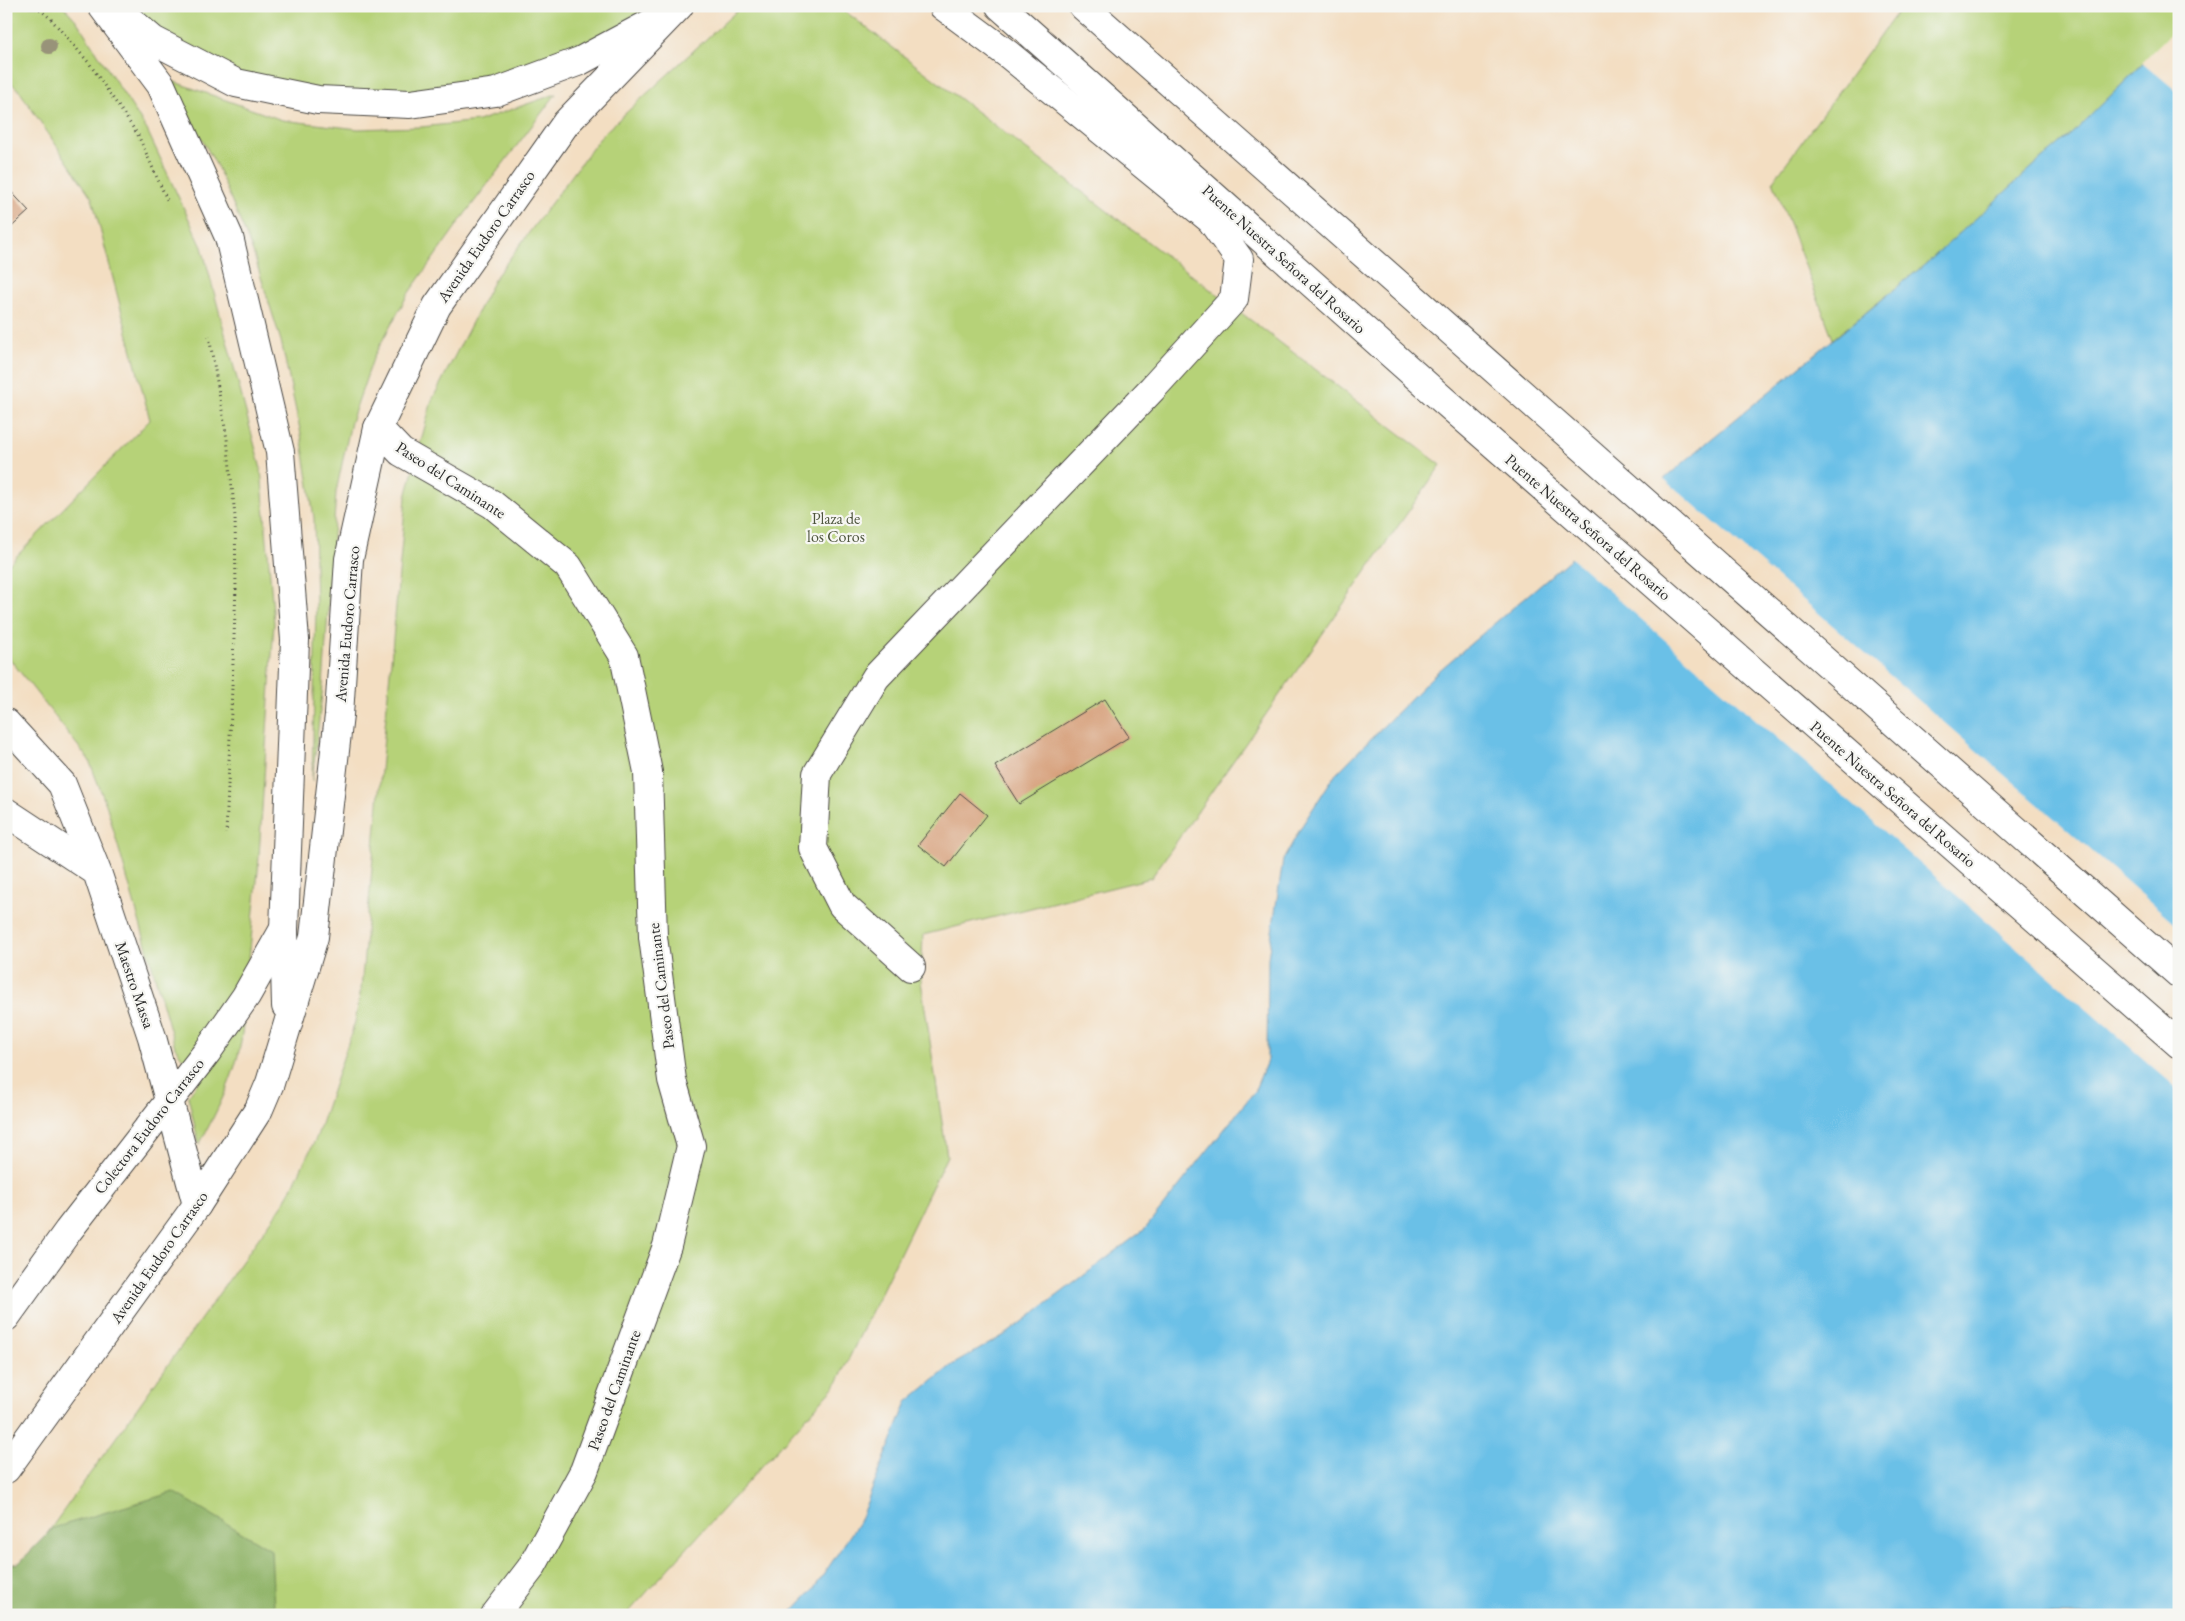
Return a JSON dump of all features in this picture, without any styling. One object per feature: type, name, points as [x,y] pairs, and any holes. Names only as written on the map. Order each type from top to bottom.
[{"type":"main road","name":"Avenida Eudoro Carrasco","points":[[102,6],[161,85],[228,237],[280,452],[295,640],[284,929],[286,1032]]},
{"type":"main road","name":"Avenida Eudoro Carrasco","points":[[113,6],[153,40],[236,83],[318,100],[410,104],[496,92],[580,61],[676,9]]},
{"type":"main road","points":[[911,967],[842,905],[813,848],[817,774],[876,677],[1152,389],[1234,299],[1239,260],[1211,220],[1009,56],[943,6]]},
{"type":"main road","name":"Puente Nuestra Señora del Rosario","points":[[1000,6],[1457,412],[2179,1044]]},
{"type":"main road","points":[[1083,6],[2179,974]]},
{"type":"main road","name":"Avenida Eudoro Carrasco","points":[[6,1469],[197,1205],[259,1109],[270,1083],[314,937],[340,715],[349,559],[378,428],[438,306],[566,122],[676,9]]},
{"type":"main road","name":"Paseo del Caminante","points":[[378,428],[400,452],[492,504],[568,566],[624,656],[648,772],[653,937],[672,1080],[691,1146],[667,1246],[584,1471],[531,1568],[495,1615]]},
{"type":"main road","name":"Maestro Massa","points":[[6,723],[62,784],[97,872],[152,1037],[197,1205]]},
{"type":"main road","points":[[6,812],[97,872]]},
{"type":"main road","name":"Colectora Eudoro Carrasco","points":[[6,1317],[68,1231],[206,1052],[246,996],[284,929]]},
{"type":"path","points":[[36,6],[51,19],[89,63],[132,127],[168,202]]},
{"type":"path","points":[[209,336],[227,439],[235,516],[236,598],[226,834]]},
{"type":"green space","points":[[6,6],[63,6],[76,20],[147,130],[202,247],[261,469],[274,623],[258,871],[249,959],[232,1000],[187,1065],[175,1047],[107,807],[89,760],[6,654],[6,567],[150,420],[92,198],[18,89],[6,79]]},
{"type":"green space","points":[[113,6],[679,6],[580,61],[410,104],[236,83]]},
{"type":"green space","name":"Plaza de los Coros","points":[[742,6],[838,6],[1441,465],[1151,878],[923,935],[921,981],[947,1156],[836,1385],[626,1615],[6,1615],[6,1591],[286,1200],[317,1136],[355,1022],[361,989],[406,497],[432,400],[495,278],[603,134]]},
{"type":"green space","points":[[1902,6],[2179,6],[2179,28],[2077,129],[1928,262],[1833,339],[1773,181]]},
{"type":"green space","points":[[172,81],[282,120],[358,129],[421,127],[478,121],[556,94],[465,214],[408,294],[374,356],[351,422],[336,492],[323,685],[312,781],[316,607],[314,518],[301,434],[281,341],[253,252],[218,168],[183,106]]},
{"type":"green space","points":[[243,1023],[238,1055],[228,1086],[199,1145],[188,1096]]},
{"type":"green space","points":[[174,1492],[271,1550],[274,1608],[269,1615],[6,1615],[6,1565],[19,1563],[53,1528]]},
{"type":"water","points":[[2179,28],[2179,1615],[789,1615],[813,1590],[859,1522],[907,1402],[952,1365],[1008,1333],[1145,1229],[1254,1092],[1267,1061],[1268,958],[1283,860],[1303,824],[1334,776],[1435,674],[1710,440],[1928,262],[2077,129]]},
{"type":"pier","points":[[2177,27],[2179,29],[2179,93],[2142,62]]},
{"type":"pier","points":[[1662,477],[2179,927],[2179,1090],[1569,556]]},
{"type":"building","points":[[6,186],[29,211],[6,232]]},
{"type":"building","points":[[1105,699],[1129,737],[1019,804],[995,766]]},
{"type":"building","points":[[960,793],[987,815],[946,867],[918,845]]}]
